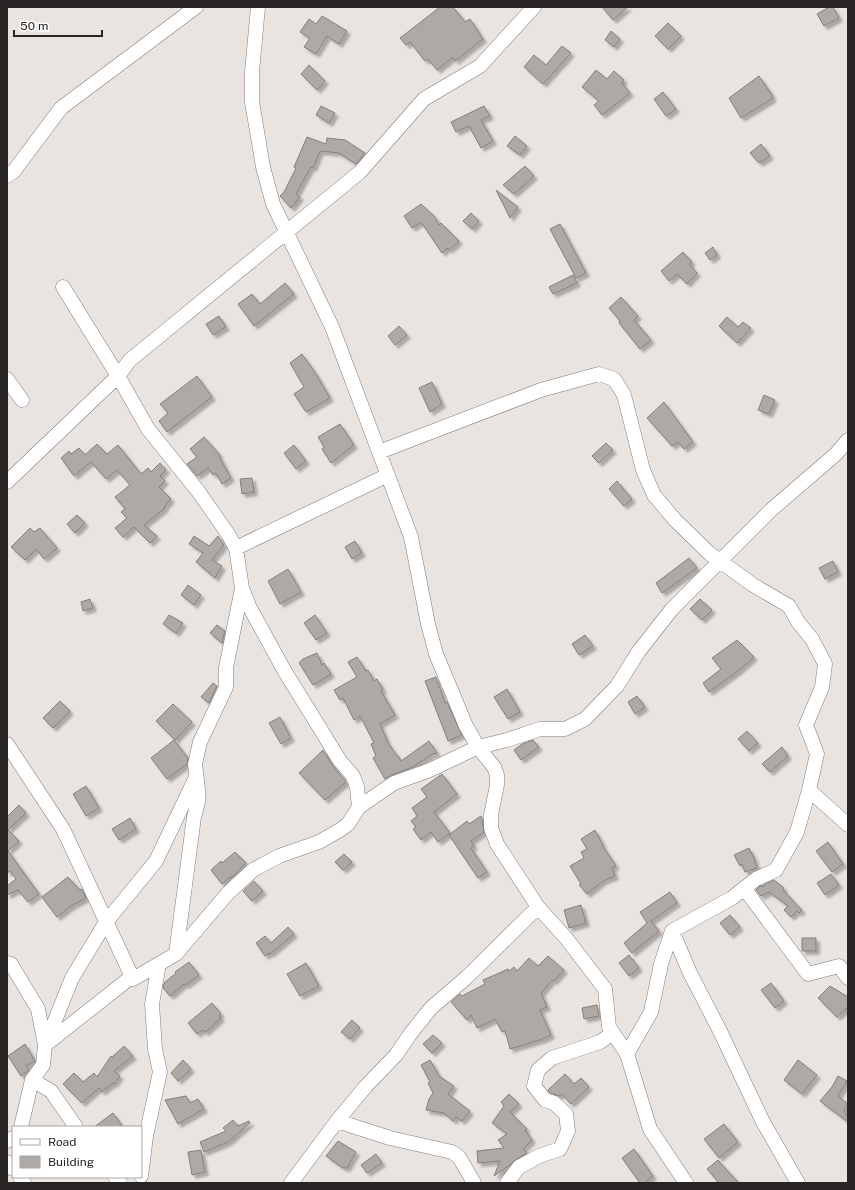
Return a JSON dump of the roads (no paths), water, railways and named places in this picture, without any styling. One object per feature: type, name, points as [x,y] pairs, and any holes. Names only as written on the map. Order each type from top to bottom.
[{"type":"street","points":[[7,176],[14,170],[61,108],[196,7]]},
{"type":"street","points":[[258,7],[252,72],[252,102],[263,167],[274,204],[332,327],[411,537],[428,624],[436,654],[459,710],[478,747],[494,767],[497,775],[497,785],[491,815],[491,828],[497,844],[538,907],[566,938],[605,989],[609,1027],[627,1054],[650,1129],[686,1183]]},
{"type":"street","points":[[7,482],[118,376],[130,360],[360,172],[424,99],[480,66],[534,7]]},
{"type":"street","points":[[63,287],[118,376],[148,429],[198,491],[236,548],[242,588],[249,606],[284,670],[340,761],[353,776],[359,807]]},
{"type":"street","points":[[379,452],[541,390],[599,374],[614,379],[624,395],[642,470],[654,495],[675,520],[709,553],[752,584],[789,606],[798,622],[812,639],[825,664],[822,687],[806,725],[817,754],[797,832],[776,870],[756,879],[732,898],[672,931],[661,964],[651,1012],[627,1054]]},
{"type":"street","points":[[7,379],[22,400]]},
{"type":"street","points":[[45,1045],[130,978],[133,979],[176,954],[228,893],[253,870],[279,856],[319,842],[340,830],[348,824],[359,807],[394,783],[430,770],[478,747],[507,740],[540,729],[565,729],[585,719],[617,686],[639,652],[672,609],[719,560],[771,510],[836,454],[848,440]]},
{"type":"street","points":[[236,548],[388,475]]},
{"type":"street","points":[[176,954],[194,817],[198,802],[195,764],[200,742],[226,687],[226,668],[242,588]]},
{"type":"street","points":[[7,744],[63,829],[133,979]]},
{"type":"street","points":[[21,1126],[32,1080],[43,1065],[45,1045],[72,978],[106,922],[156,861],[196,777]]},
{"type":"street","points":[[809,790],[848,825]]},
{"type":"street","points":[[744,888],[808,974],[839,966],[848,978]]},
{"type":"street","points":[[291,1183],[337,1121],[366,1086],[396,1055],[411,1032],[431,1008],[467,977],[538,907]]},
{"type":"street","points":[[672,931],[690,973],[719,1029],[763,1122],[798,1183]]},
{"type":"street","points":[[7,962],[11,964],[38,1009],[45,1045]]},
{"type":"street","points":[[142,1168],[146,1136],[160,1072],[155,1049],[152,1004],[159,964]]},
{"type":"street","points":[[507,1183],[519,1168],[539,1156],[560,1149],[568,1131],[566,1114],[554,1103],[545,1100],[534,1086],[538,1070],[552,1058],[600,1042],[613,1033]]},
{"type":"street","points":[[32,1080],[52,1091],[75,1126]]},
{"type":"street","points":[[337,1121],[390,1138],[452,1152],[459,1157],[474,1183]]}]
